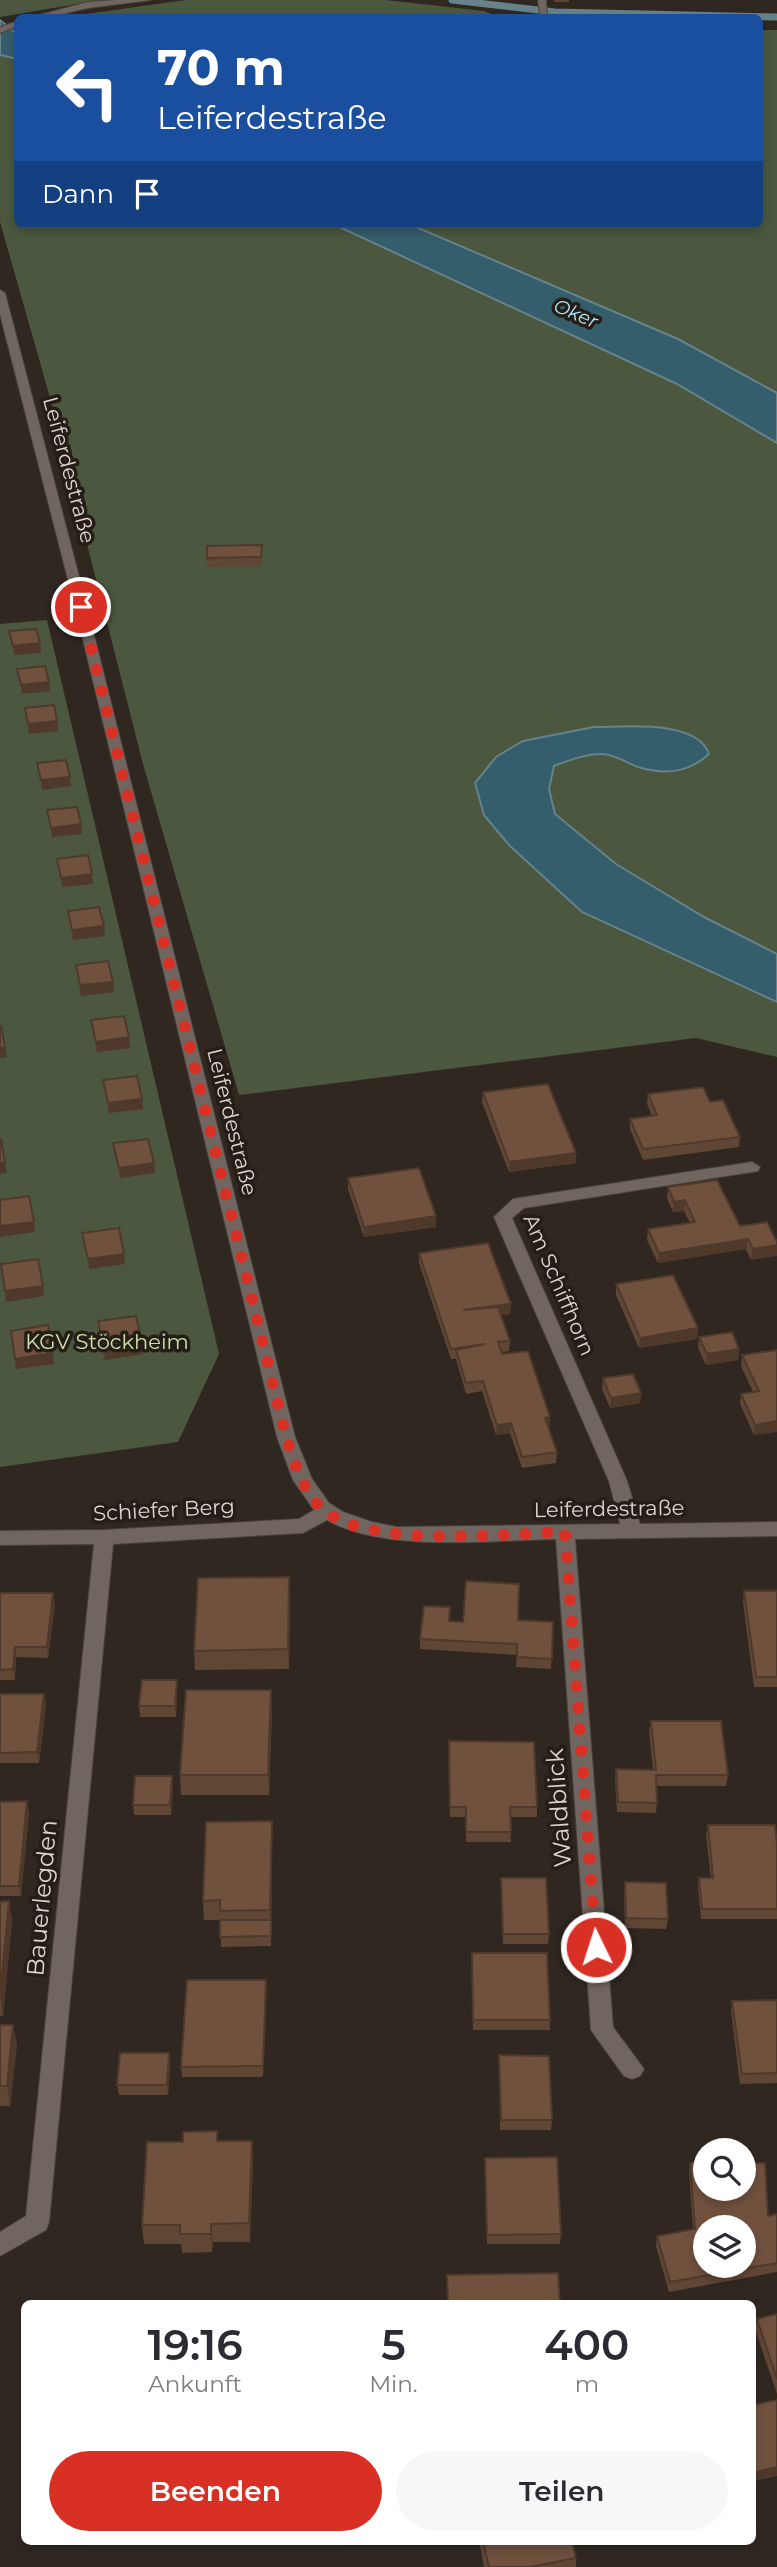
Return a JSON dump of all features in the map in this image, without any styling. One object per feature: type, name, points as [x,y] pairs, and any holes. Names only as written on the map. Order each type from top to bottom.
[{"type":"street","points":[[49,14],[88,5],[147,0]]},
{"type":"street","name":"Leiferdestraße","points":[[0,293],[81,607],[286,1437],[303,1486],[326,1512],[358,1528],[397,1534],[777,1530]]},
{"type":"street","name":"Am Schiffhorn","points":[[632,1531],[618,1480],[503,1217],[519,1203],[752,1167]]},
{"type":"street","name":"Schiefer Berg","points":[[0,1538],[104,1537],[303,1526],[326,1512]]},
{"type":"street","name":"Waldblick","points":[[565,1532],[602,2030],[632,2070]]},
{"type":"street","name":"Bauerlegden","points":[[0,2245],[37,2222],[104,1537]]},
{"type":"green space","points":[[0,0],[101,0],[14,14],[0,17]]},
{"type":"green space","points":[[186,0],[386,0],[492,14],[86,14]]},
{"type":"green space","points":[[763,30],[777,30],[777,393],[678,339],[418,228],[763,228]]},
{"type":"green space","points":[[0,55],[14,58],[14,228],[342,228],[677,384],[777,443],[777,954],[704,917],[616,864],[555,814],[549,789],[554,766],[585,756],[605,755],[636,766],[669,729],[594,727],[523,741],[582,912],[777,1002],[777,1057],[696,1038],[239,1095],[143,764],[47,387],[0,222]]},
{"type":"green space","name":"KGV Stöckheim","points":[[47,620],[219,1354],[178,1442],[0,1467],[0,624]]},
{"type":"water","points":[[0,20],[14,32],[14,58],[0,55]]},
{"type":"water","name":"Oker","points":[[342,228],[418,228],[678,339],[777,393],[777,443],[677,384]]},
{"type":"water","points":[[594,727],[659,727],[690,735],[702,743],[709,754],[693,765],[676,771],[648,770],[602,754],[584,756],[554,766],[549,789],[555,814],[616,864],[704,917],[777,954],[777,1002],[582,912],[509,845],[484,815],[475,783],[496,757],[523,741]]},
{"type":"building","points":[[262,545],[261,557],[207,558],[207,546]]},
{"type":"building","points":[[36,629],[40,643],[13,646],[9,631]]},
{"type":"building","points":[[45,666],[49,682],[21,685],[17,669]]},
{"type":"building","points":[[54,705],[57,721],[28,724],[25,708]]},
{"type":"building","points":[[66,760],[70,777],[41,780],[37,763]]},
{"type":"building","points":[[77,807],[81,824],[51,828],[47,810]]},
{"type":"building","points":[[88,855],[92,874],[61,878],[57,859]]},
{"type":"building","points":[[99,907],[104,926],[72,930],[68,911]]},
{"type":"building","points":[[108,961],[113,982],[80,985],[76,965]]},
{"type":"building","points":[[124,1016],[129,1037],[96,1042],[91,1020]]},
{"type":"building","points":[[0,1026],[5,1047],[0,1048]]},
{"type":"building","points":[[137,1076],[142,1099],[108,1103],[103,1080]]},
{"type":"building","points":[[548,1084],[576,1153],[509,1162],[483,1092]]},
{"type":"building","points":[[703,1087],[710,1102],[723,1100],[740,1137],[643,1149],[630,1119],[657,1115],[648,1094]]},
{"type":"building","points":[[1,1139],[5,1163],[0,1163]]},
{"type":"building","points":[[148,1139],[154,1163],[119,1168],[113,1143]]},
{"type":"building","points":[[419,1168],[436,1216],[364,1227],[348,1178]]},
{"type":"building","points":[[717,1180],[740,1226],[767,1222],[777,1245],[753,1249],[748,1239],[659,1253],[648,1229],[695,1222],[685,1200],[674,1202],[668,1187]]},
{"type":"building","points":[[29,1196],[34,1222],[0,1226],[0,1200]]},
{"type":"building","points":[[119,1228],[124,1254],[88,1259],[82,1233]]},
{"type":"building","points":[[488,1243],[511,1304],[463,1310],[498,1307],[510,1341],[498,1342],[502,1354],[528,1351],[550,1417],[545,1418],[557,1452],[522,1457],[511,1423],[497,1425],[483,1381],[466,1383],[456,1350],[485,1344],[451,1349],[419,1253]]},
{"type":"building","points":[[38,1259],[43,1286],[5,1291],[1,1264]]},
{"type":"building","points":[[673,1275],[698,1328],[640,1338],[616,1284]]},
{"type":"building","points":[[136,1316],[142,1344],[104,1350],[98,1321]]},
{"type":"building","points":[[48,1325],[53,1353],[15,1359],[11,1331]]},
{"type":"building","points":[[732,1332],[739,1349],[707,1354],[699,1337]]},
{"type":"building","points":[[777,1350],[777,1421],[755,1425],[741,1394],[759,1391],[742,1355]]},
{"type":"building","points":[[633,1374],[641,1393],[611,1398],[603,1378]]},
{"type":"building","points":[[289,1577],[288,1649],[194,1651],[198,1578]]},
{"type":"building","points":[[466,1581],[519,1584],[518,1620],[553,1622],[552,1659],[517,1657],[517,1644],[420,1639],[424,1606],[450,1607],[449,1621],[463,1622]]},
{"type":"building","points":[[744,1591],[777,1591],[777,1677],[756,1677]]},
{"type":"building","points":[[0,1593],[53,1593],[47,1647],[15,1647],[13,1669],[0,1670]]},
{"type":"building","points":[[142,1680],[177,1680],[175,1706],[139,1706]]},
{"type":"building","points":[[186,1690],[271,1690],[268,1775],[180,1775]]},
{"type":"building","points":[[0,1694],[44,1694],[37,1752],[0,1753]]},
{"type":"building","points":[[651,1721],[721,1721],[728,1775],[656,1775],[657,1803],[618,1802],[616,1769],[656,1770]]},
{"type":"building","points":[[449,1741],[534,1742],[537,1807],[510,1807],[511,1832],[466,1832],[466,1807],[450,1807]]},
{"type":"building","points":[[135,1776],[172,1776],[170,1805],[133,1805]]},
{"type":"building","points":[[27,1801],[19,1886],[0,1886],[0,1802]]},
{"type":"building","points":[[272,1821],[270,1910],[220,1911],[220,1900],[203,1901],[206,1822]]},
{"type":"building","points":[[708,1825],[775,1825],[777,1909],[702,1909],[699,1878],[713,1878]]},
{"type":"building","points":[[501,1878],[546,1878],[549,1934],[503,1934]]},
{"type":"building","points":[[625,1882],[666,1883],[668,1919],[626,1918]]},
{"type":"building","points":[[9,1901],[0,1995],[0,1902]]},
{"type":"building","points":[[220,1920],[271,1920],[271,1936],[220,1937]]},
{"type":"building","points":[[472,1953],[547,1953],[550,2020],[473,2020]]},
{"type":"building","points":[[187,1980],[266,1980],[263,2066],[181,2067]]},
{"type":"building","points":[[777,2000],[777,2073],[742,2074],[732,2001]]},
{"type":"building","points":[[0,2025],[13,2025],[7,2086],[0,2086]]},
{"type":"building","points":[[120,2053],[169,2053],[167,2085],[117,2085]]},
{"type":"building","points":[[499,2055],[549,2056],[552,2120],[501,2120]]},
{"type":"building","points":[[217,2131],[217,2141],[252,2141],[249,2223],[211,2224],[211,2234],[180,2234],[180,2225],[142,2225],[147,2142],[183,2142],[183,2132]]},
{"type":"building","points":[[557,2157],[561,2234],[487,2235],[485,2158]]},
{"type":"building","points":[[690,2163],[693,2163],[693,2201],[756,2201],[756,2163],[765,2163],[768,2216],[777,2214],[777,2263],[756,2267],[756,2215],[694,2215]]},
{"type":"building","points":[[693,2229],[693,2278],[670,2282],[657,2236]]},
{"type":"building","points":[[558,2273],[560,2300],[448,2300],[447,2275]]},
{"type":"building","points":[[777,2314],[777,2379],[757,2319]]},
{"type":"building","points":[[777,2400],[777,2467],[756,2472],[756,2404]]},
{"type":"building","points":[[484,2545],[573,2545],[576,2558],[530,2567],[489,2567]]},
{"type":"waterway","points":[[452,0],[555,12],[644,14]]},
{"type":"waterway","points":[[763,17],[777,17]]},
{"type":"route","points":[[81,607],[286,1437],[303,1486],[326,1512],[358,1528],[397,1534],[565,1532],[596,1947]]}]
